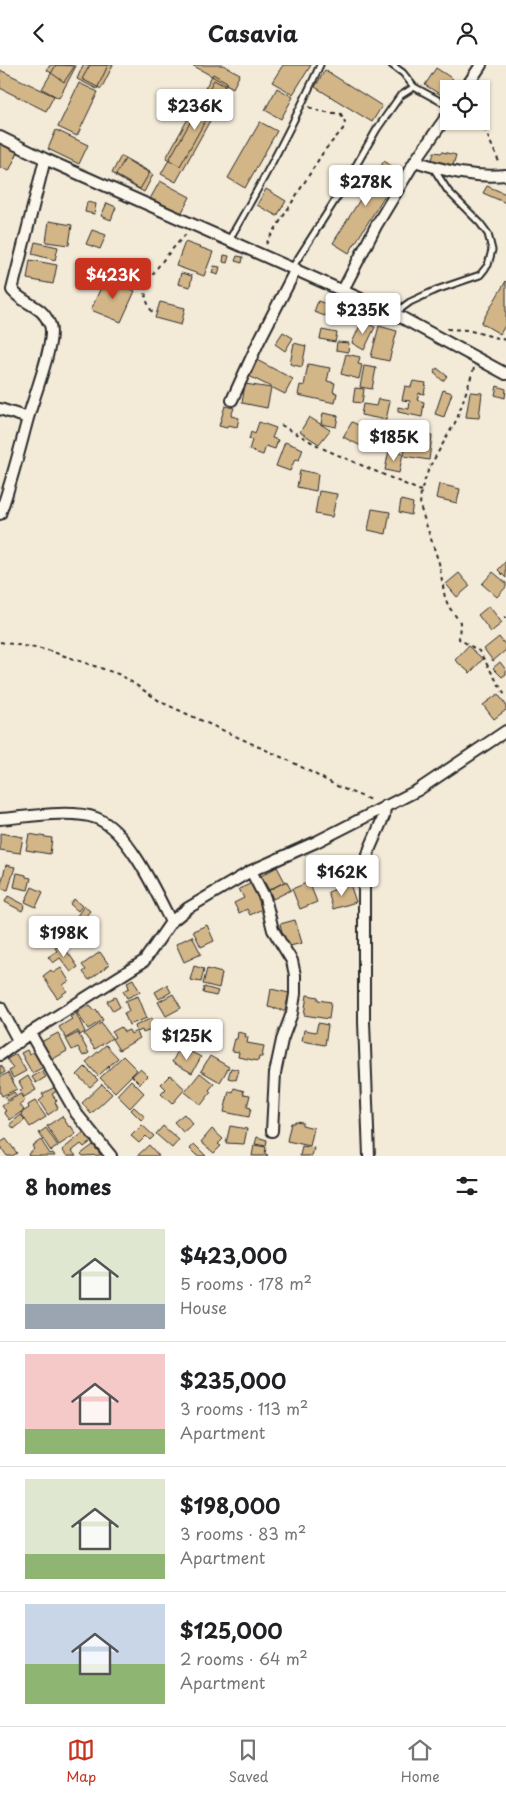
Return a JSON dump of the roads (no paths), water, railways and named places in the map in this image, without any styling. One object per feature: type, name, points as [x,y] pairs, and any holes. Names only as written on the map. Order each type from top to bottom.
[{"type":"street","points":[[471,80],[481,65]]},
{"type":"street","points":[[344,291],[376,226],[440,126]]},
{"type":"street","points":[[0,137],[45,159],[395,314],[506,374]]},
{"type":"street","points":[[0,513],[13,477],[48,352],[51,328],[43,312],[16,295],[12,289],[45,159]]},
{"type":"street","points":[[416,161],[452,172],[487,177],[506,175]]},
{"type":"street","points":[[232,400],[294,269]]},
{"type":"street","points":[[0,409],[28,418]]},
{"type":"street","points":[[0,1055],[30,1033],[144,961],[170,922],[188,908],[251,871],[316,842],[418,790],[506,731]]},
{"type":"street","points":[[369,1156],[364,1022],[364,887],[366,862],[384,816],[385,806]]},
{"type":"street","points":[[0,819],[52,814],[80,815],[96,818],[108,825],[130,848],[170,922]]},
{"type":"street","points":[[251,871],[265,898],[273,930],[292,961],[295,975],[292,1013],[282,1040],[275,1073],[272,1131]]},
{"type":"street","points":[[0,1007],[19,1042]]},
{"type":"street","points":[[30,1033],[76,1113],[111,1156]]},
{"type":"lane","points":[[229,240],[302,104],[320,65]]},
{"type":"lane","points":[[392,65],[414,87],[440,101]]},
{"type":"lane","points":[[294,269],[394,104],[400,96],[414,87]]},
{"type":"lane","points":[[395,314],[410,302],[436,290],[480,275],[488,265],[492,250],[488,234],[480,223],[448,191],[433,167]]}]
